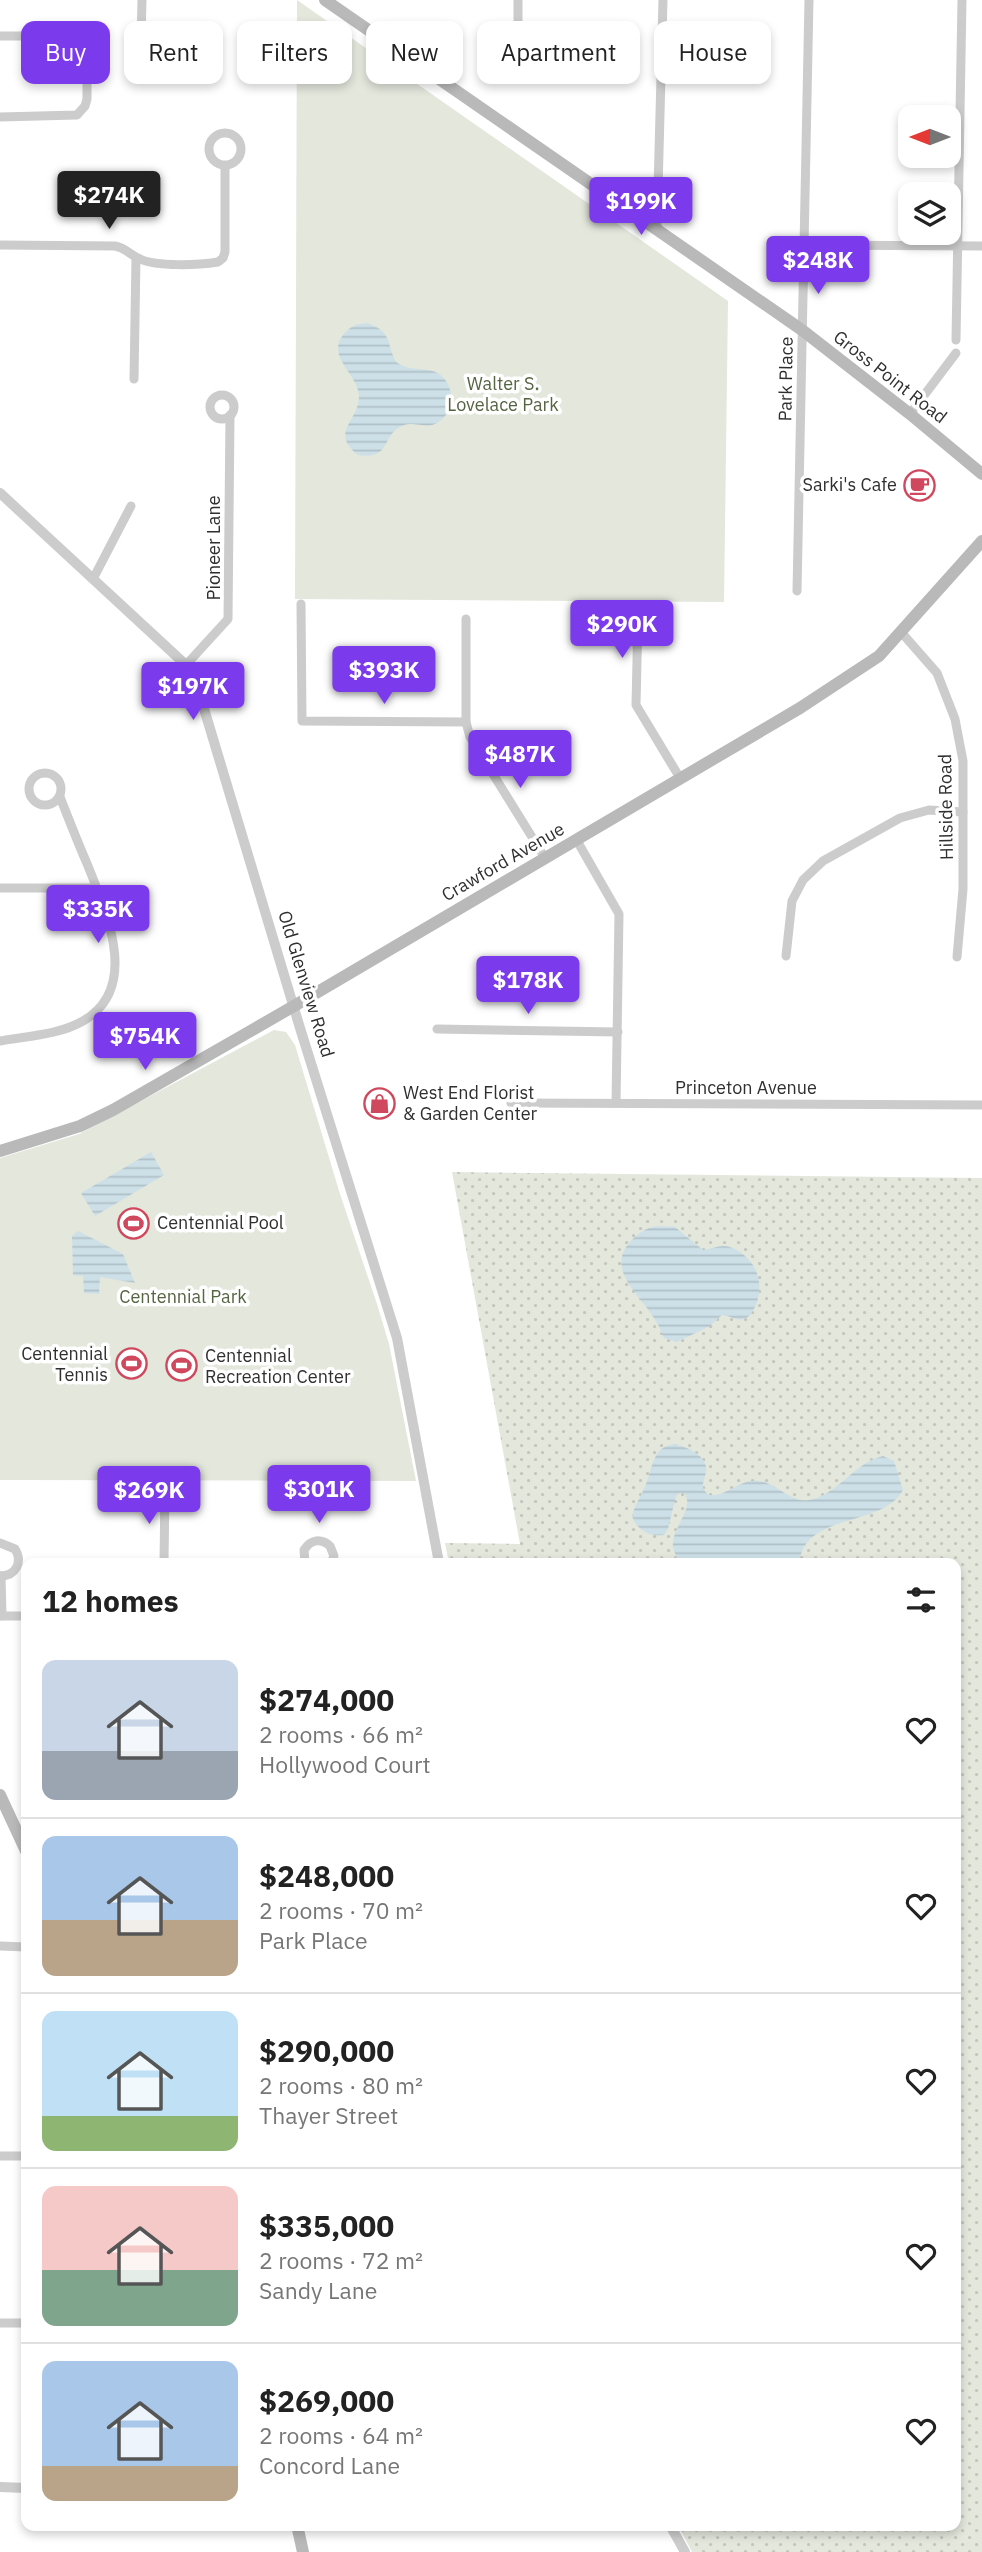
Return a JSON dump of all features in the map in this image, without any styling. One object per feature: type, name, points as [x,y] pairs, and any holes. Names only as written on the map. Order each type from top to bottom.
[{"type":"main road","name":"Gross Point Road","points":[[325,0],[802,330],[911,414],[982,474]]},
{"type":"main road","name":"Crawford Avenue","points":[[0,1151],[91,1121],[294,1006],[800,708],[878,656],[982,541]]},
{"type":"main road","points":[[0,1795],[21,1840]]},
{"type":"main road","points":[[298,2531],[303,2552]]},
{"type":"street","points":[[141,21],[142,0]]},
{"type":"street","points":[[518,0],[518,21]]},
{"type":"street","points":[[657,228],[663,0]]},
{"type":"street","name":"Park Place","points":[[797,591],[809,0]]},
{"type":"street","points":[[956,340],[962,0]]},
{"type":"street","points":[[0,36],[71,36],[83,40],[87,51],[87,99],[77,115],[0,117]]},
{"type":"street","points":[[0,245],[115,246],[136,258],[159,264],[211,263],[223,258],[225,252],[225,166]]},
{"type":"street","points":[[805,245],[982,246]]},
{"type":"street","points":[[134,379],[136,258]]},
{"type":"street","points":[[911,414],[956,353]]},
{"type":"street","name":"Pioneer Lane","points":[[186,666],[229,619],[230,415]]},
{"type":"street","name":"Old Glenview Road","points":[[0,493],[186,666],[194,679],[397,1338],[438,1558]]},
{"type":"street","points":[[93,579],[131,506]]},
{"type":"street","points":[[301,604],[302,721],[466,722]]},
{"type":"street","points":[[638,616],[636,705],[680,778]]},
{"type":"street","points":[[466,619],[466,722],[470,737],[545,858]]},
{"type":"street","name":"Hillside Road","points":[[901,632],[937,673],[955,719],[964,761],[964,889],[957,957]]},
{"type":"street","points":[[0,1041],[66,1029],[83,1021],[104,1002],[110,990],[115,960],[112,934],[60,797]]},
{"type":"street","points":[[786,957],[792,901],[803,880],[823,861],[900,818],[929,810],[963,812]]},
{"type":"street","points":[[576,839],[619,914],[616,1103]]},
{"type":"street","points":[[0,888],[96,888]]},
{"type":"street","points":[[437,1029],[618,1032]]},
{"type":"street","name":"Princeton Avenue","points":[[511,1103],[982,1105]]},
{"type":"street","points":[[164,1558],[165,1490]]},
{"type":"street","points":[[305,1558],[307,1545],[316,1540],[330,1546],[334,1558]]},
{"type":"street","points":[[0,1544],[10,1545],[19,1559],[12,1573],[1,1576],[1,1616],[21,1616]]},
{"type":"street","points":[[0,1946],[21,1947]]},
{"type":"street","points":[[0,2156],[21,2156]]},
{"type":"street","points":[[0,2323],[21,2323]]},
{"type":"street","points":[[0,2487],[21,2488]]},
{"type":"street","points":[[673,2531],[685,2552]]},
{"type":"green space","name":"Walter S. Lovelace Park","points":[[297,0],[327,21],[297,21]]},
{"type":"green space","name":"Walter S. Lovelace Park","points":[[352,38],[366,48],[366,84],[417,84],[728,301],[724,602],[295,599],[297,84],[352,84]]},
{"type":"green space","name":"Centennial Park","points":[[274,1030],[286,1032],[295,1045],[377,1304],[389,1344],[416,1481],[0,1480],[0,1158],[79,1134]]},
{"type":"green space","points":[[452,1172],[982,1178],[982,2552],[692,2552],[681,2531],[961,2531],[961,1558],[448,1558],[445,1543],[520,1544]]},
{"type":"shaded area","points":[[367,323],[385,334],[396,362],[408,368],[434,371],[445,379],[451,392],[451,405],[439,422],[429,425],[404,425],[392,434],[381,450],[369,456],[358,455],[346,439],[359,396],[354,380],[338,351],[339,343],[346,332],[354,326]]},
{"type":"shaded area","points":[[151,1152],[164,1175],[95,1216],[81,1193]]},
{"type":"shaded area","points":[[657,1226],[675,1227],[703,1250],[727,1246],[746,1257],[759,1280],[758,1298],[749,1316],[741,1319],[722,1315],[710,1326],[677,1342],[664,1338],[651,1314],[629,1284],[621,1263],[623,1253],[630,1242],[639,1234]]},
{"type":"shaded area","points":[[78,1231],[123,1254],[135,1283],[100,1277],[99,1294],[84,1293],[83,1276],[73,1275],[72,1236]]},
{"type":"shaded area","points":[[674,1444],[690,1450],[704,1460],[706,1471],[703,1487],[709,1495],[722,1493],[746,1482],[759,1481],[799,1500],[814,1499],[832,1490],[864,1464],[883,1456],[894,1461],[903,1490],[894,1501],[882,1509],[839,1523],[813,1536],[800,1558],[678,1558],[673,1549],[673,1540],[687,1505],[684,1493],[676,1496],[664,1535],[644,1532],[632,1516],[654,1459],[661,1449]]},
{"type":"place","name":"Sarki's Cafe","points":[[920,485]]},
{"type":"place","name":"West End Florist & Garden Center","points":[[380,1103]]},
{"type":"place","name":"Centennial Pool","points":[[134,1223]]},
{"type":"place","name":"Centennial Tennis","points":[[131,1364]]},
{"type":"place","name":"Centennial Recreation Center","points":[[182,1366]]}]
